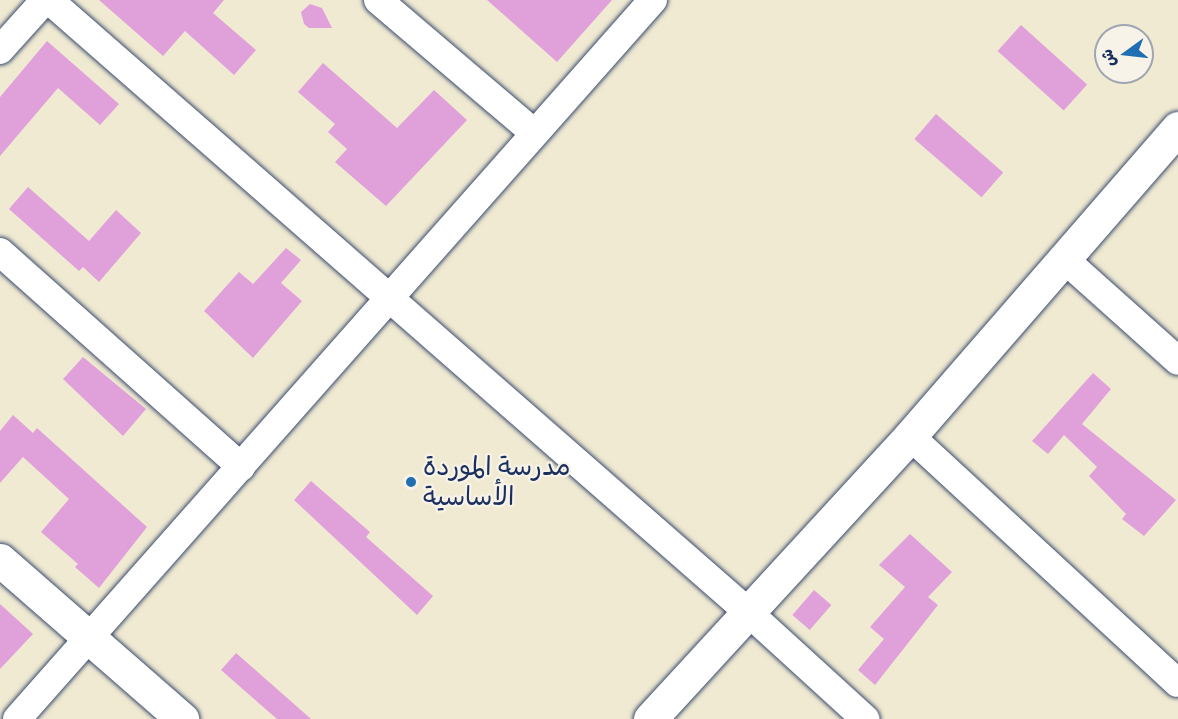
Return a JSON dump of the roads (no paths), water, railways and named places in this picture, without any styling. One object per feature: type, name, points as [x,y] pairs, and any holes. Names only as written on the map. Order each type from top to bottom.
[{"type":"main road","points":[[650,719],[910,436],[1178,128]]},
{"type":"main road","points":[[0,560],[182,719]]},
{"type":"street","points":[[0,50],[47,0],[748,612],[865,719]]},
{"type":"street","points":[[378,0],[534,133]]},
{"type":"street","points":[[17,719],[652,0]]},
{"type":"street","points":[[0,252],[241,467]]},
{"type":"street","points":[[1063,258],[1178,361]]},
{"type":"street","points":[[910,436],[1178,683]]},
{"type":"place","name":"مدرسة الموردة الأساسية","points":[[411,482]]}]
